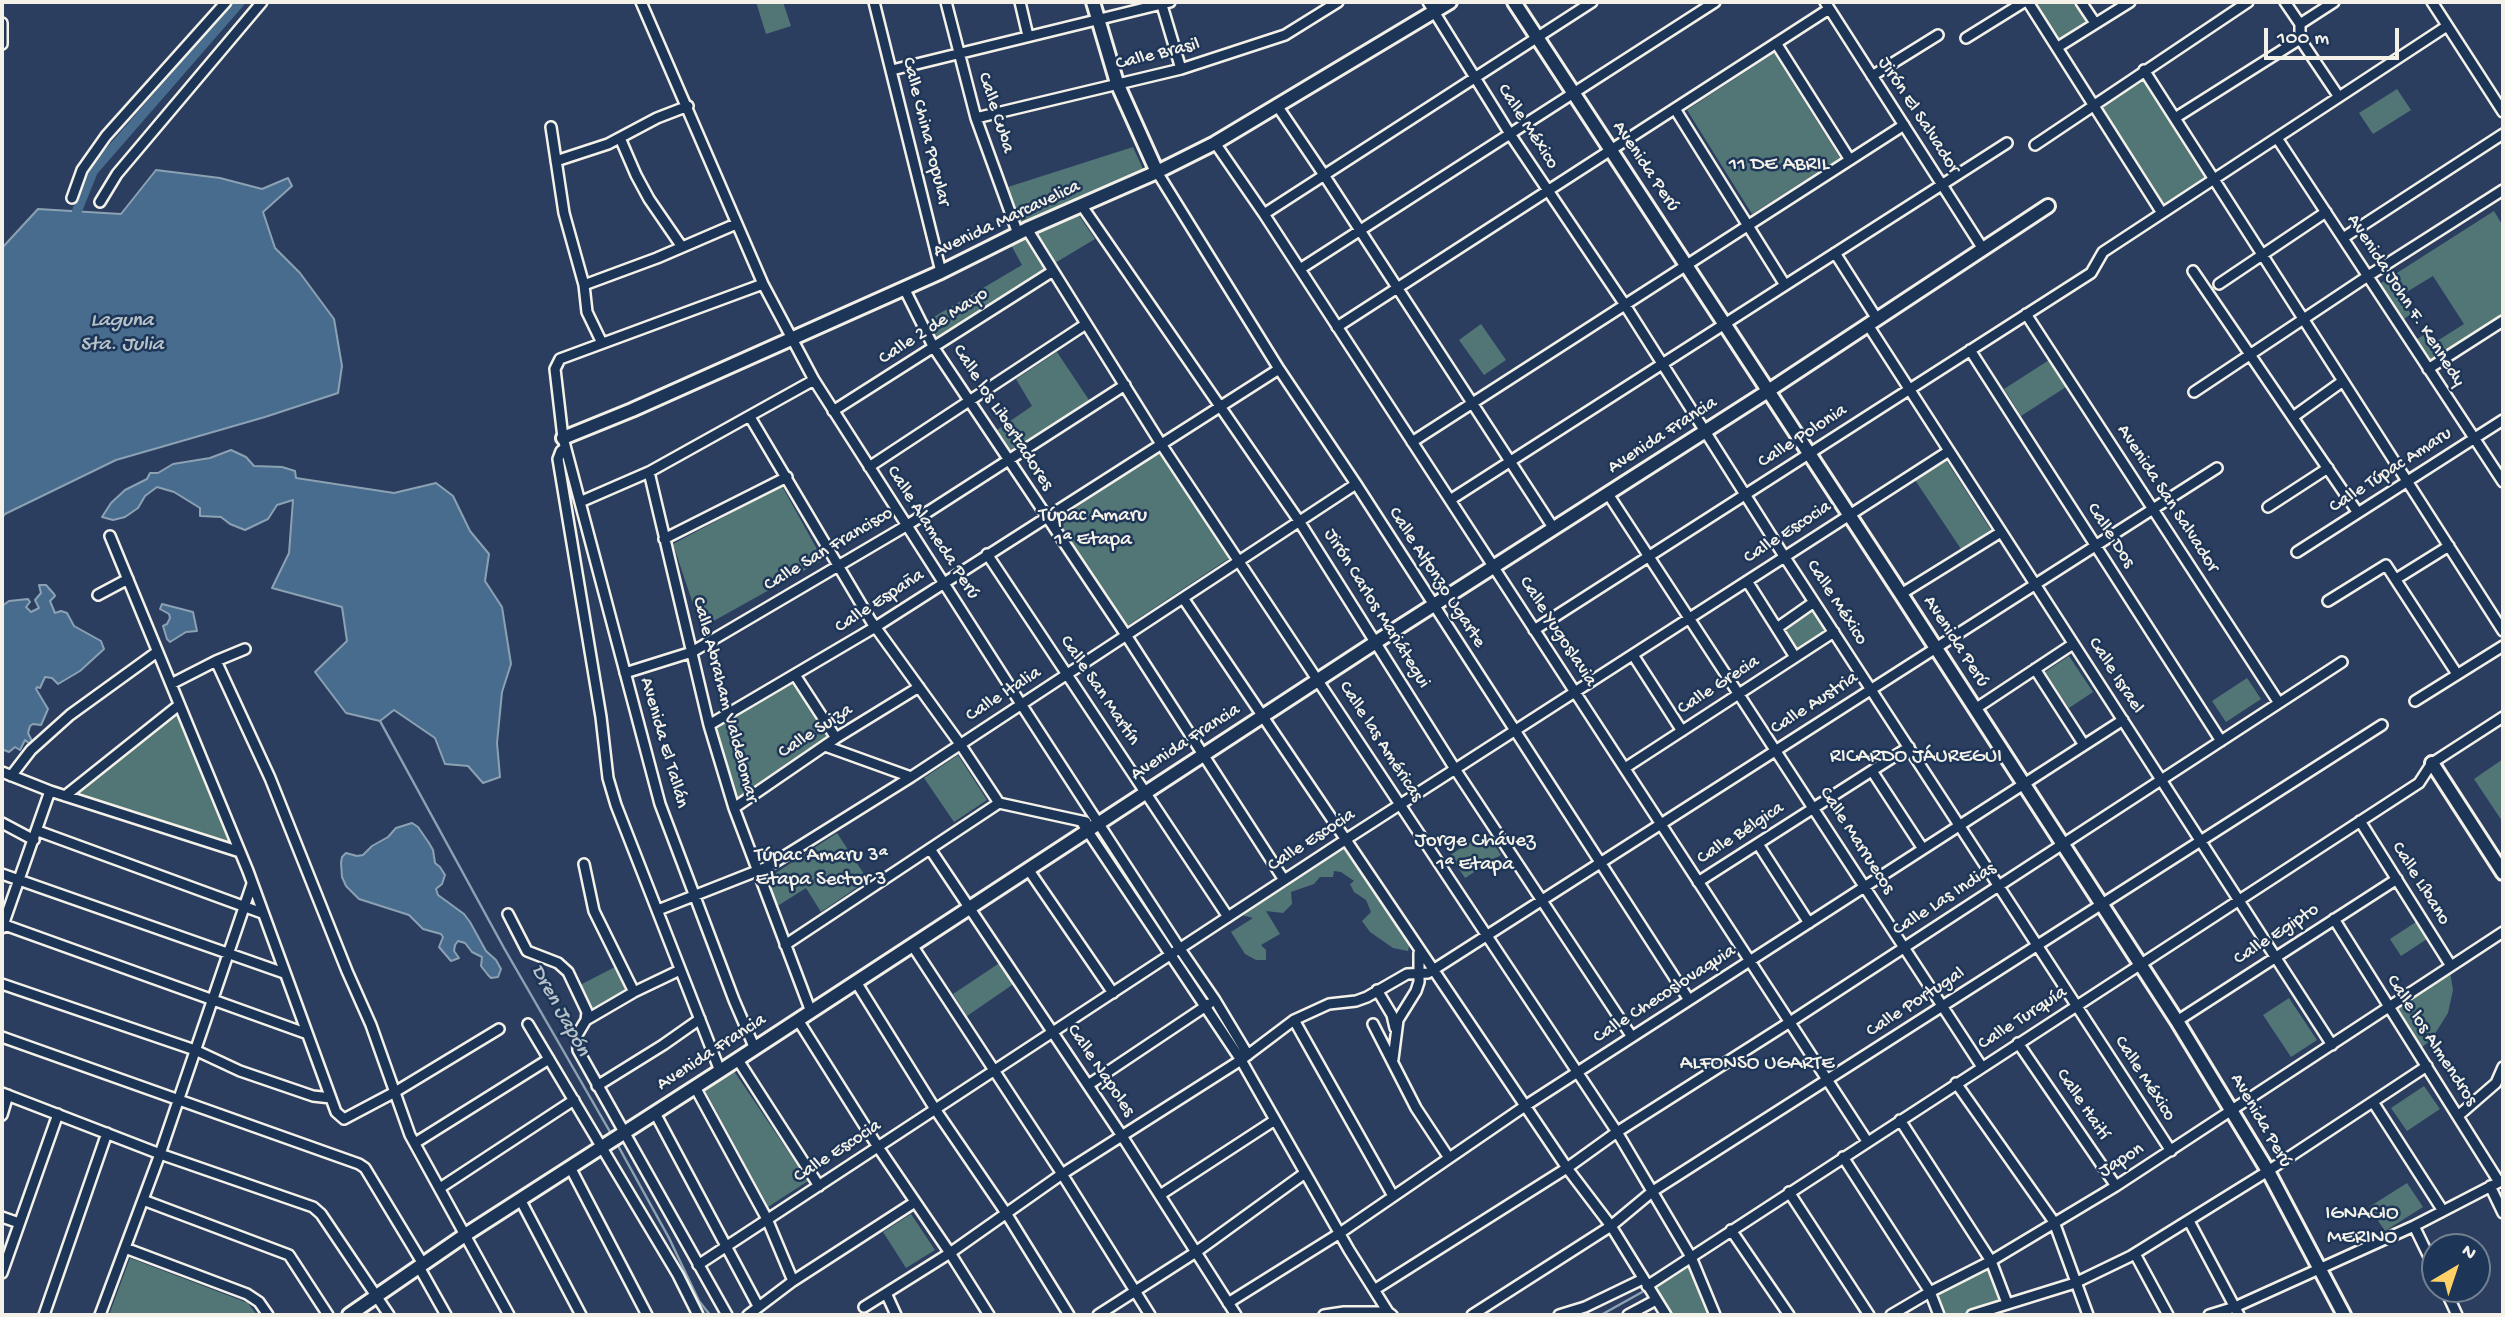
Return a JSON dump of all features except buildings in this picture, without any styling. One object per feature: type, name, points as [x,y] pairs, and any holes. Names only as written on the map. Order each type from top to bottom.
[{"type":"street","points":[[72,198],[82,170],[106,136],[226,2]]},
{"type":"street","points":[[100,202],[117,174],[262,2]]},
{"type":"street","name":"Calle Alameda Perú","points":[[641,2],[763,284],[814,380],[1021,704],[1089,824],[1176,952],[1216,1000],[1245,1057]]},
{"type":"street","name":"Calle China Popular","points":[[874,2],[942,272]]},
{"type":"street","name":"Calle Cuba","points":[[946,2],[976,118],[1022,231]]},
{"type":"street","points":[[1020,2],[1028,36]]},
{"type":"street","points":[[1093,2],[1117,83],[1157,172]]},
{"type":"street","points":[[892,70],[1164,2],[1181,69]]},
{"type":"street","name":"Calle Brasil","points":[[976,118],[1181,69],[1285,35],[1338,2]]},
{"type":"street","name":"Avenida Marcavelica","points":[[564,443],[790,338],[942,272],[1022,231],[1157,172],[1278,107],[1432,7],[1450,2]]},
{"type":"street","name":"Avenida Perú","points":[[1514,2],[2141,964],[2233,1110],[2344,1315]]},
{"type":"street","points":[[1264,214],[1592,2]]},
{"type":"street","points":[[1300,270],[1715,2]]},
{"type":"street","points":[[1966,38],[2026,2],[2058,47],[2162,213]]},
{"type":"street","points":[[2081,2],[2095,23]]},
{"type":"street","points":[[2058,47],[2130,2]]},
{"type":"street","points":[[2035,145],[2248,2]]},
{"type":"street","points":[[2285,2],[2300,24],[2300,39],[2339,97]]},
{"type":"street","points":[[2432,2],[2499,96],[2503,112]]},
{"type":"street","points":[[2300,24],[2331,3]]},
{"type":"street","points":[[1337,327],[1776,43],[1827,5]]},
{"type":"street","name":"Jirón El Salvador","points":[[1827,5],[1983,248]]},
{"type":"street","name":"Calle México","points":[[1432,7],[1510,134],[1625,305],[1833,632],[2171,1151]]},
{"type":"street","points":[[2,23],[2,44]]},
{"type":"street","name":"Calle Polonia","points":[[1534,630],[2091,273],[2103,252],[2447,26]]},
{"type":"street","points":[[1872,76],[1938,35]]},
{"type":"street","points":[[2175,118],[2300,39]]},
{"type":"street","points":[[1776,43],[1850,160]]},
{"type":"street","points":[[2144,70],[2501,624]]},
{"type":"street","points":[[555,161],[620,138],[657,118],[688,106]]},
{"type":"street","points":[[1278,107],[1554,529]]},
{"type":"street","points":[[1675,109],[1785,285]]},
{"type":"street","points":[[1412,442],[1904,125]]},
{"type":"street","points":[[551,127],[564,213],[584,285],[587,312],[602,343]]},
{"type":"street","points":[[2343,238],[2503,134]]},
{"type":"street","points":[[620,138],[636,175],[681,247]]},
{"type":"street","name":"Avenida John F. Kennedy","points":[[2277,138],[2503,482]]},
{"type":"street","name":"Calle Yugoslavia","points":[[1215,143],[1264,214],[1867,1141]]},
{"type":"street","points":[[1450,500],[2007,143]]},
{"type":"street","name":"Calle Alfonzo Ugarte","points":[[1157,172],[1279,369],[1689,1000]]},
{"type":"street","points":[[2194,392],[2503,190]]},
{"type":"street","name":"Jirón Carlos Mariátegui","points":[[1083,206],[1299,521],[1455,769],[1632,1037]]},
{"type":"street","name":"Avenida Francia","points":[[349,1315],[465,1235],[755,1049],[1028,869],[1089,824],[1145,792],[1320,681],[1376,642],[1769,391],[2048,206]]},
{"type":"street","points":[[2219,284],[2326,212]]},
{"type":"street","points":[[584,285],[736,224]]},
{"type":"street","name":"Calle las Américas","points":[[1022,231],[1053,271],[1161,444],[1617,1132],[1691,1257],[1715,1315]]},
{"type":"street","name":"Calle Israel","points":[[1835,253],[1909,389],[2332,1045]]},
{"type":"street","name":"Calle 2 de Mayo","points":[[833,411],[1053,271]]},
{"type":"street","points":[[2193,271],[2358,513]]},
{"type":"street","points":[[720,1071],[616,806],[608,778],[601,717],[558,459],[564,443],[555,369],[560,359],[763,284]]},
{"type":"street","name":"Calle los Libertadores","points":[[904,288],[934,348],[1126,635],[1284,880]]},
{"type":"street","name":"Avenida San Salvador","points":[[2026,314],[2279,703]]},
{"type":"street","points":[[2428,369],[2503,321]]},
{"type":"street","points":[[869,467],[1086,324]]},
{"type":"street","name":"Calle Dos","points":[[1970,350],[2221,741]]},
{"type":"street","name":"Calle España","points":[[709,725],[877,626],[1279,369]]},
{"type":"street","points":[[580,502],[649,472],[814,380]]},
{"type":"street","points":[[2293,417],[2343,381]]},
{"type":"street","name":"Calle San Francisco","points":[[625,673],[692,652],[906,526],[1125,385]]},
{"type":"street","points":[[750,417],[871,621],[999,803],[1089,824]]},
{"type":"street","name":"Calle Túpac Amaru","points":[[2297,552],[2503,420]]},
{"type":"street","name":"Avenida El Tallán","points":[[564,443],[660,804],[755,1049]]},
{"type":"street","name":"Calle Escocia","points":[[698,1265],[1345,839],[1949,451]]},
{"type":"street","name":"Calle Austria","points":[[864,1307],[950,1253],[1062,1174],[1245,1057],[1294,1020],[1329,1004],[1356,1001],[1407,974],[1433,970],[2217,468]]},
{"type":"street","points":[[2268,507],[2328,468]]},
{"type":"street","name":"Calle Abraham Valdelomar","points":[[649,472],[709,725],[734,808],[811,1012]]},
{"type":"street","points":[[664,539],[787,477]]},
{"type":"street","name":"Calle Italia","points":[[658,910],[758,872],[911,777],[1356,484]]},
{"type":"street","name":"Calle Marruecos","points":[[1608,494],[1982,1067]]},
{"type":"street","points":[[1902,594],[2001,532]]},
{"type":"street","points":[[110,536],[240,852],[336,1112],[344,1119],[395,1093],[499,1029]]},
{"type":"street","points":[[2396,579],[2449,546]]},
{"type":"street","name":"Calle San Martín","points":[[987,554],[1228,917]]},
{"type":"street","points":[[2328,601],[2386,565],[2457,674]]},
{"type":"street","points":[[99,595],[128,579]]},
{"type":"street","points":[[1746,581],[1795,657]]},
{"type":"street","points":[[1183,598],[1567,1168],[1611,1226],[1666,1315]]},
{"type":"street","points":[[1777,628],[1814,602]]},
{"type":"street","name":"Calle Grecia","points":[[1625,768],[1833,632]]},
{"type":"street","points":[[1975,709],[2073,644]]},
{"type":"street","points":[[2415,701],[2503,646]]},
{"type":"street","points":[[171,684],[245,649]]},
{"type":"street","points":[[157,652],[70,715],[6,774],[50,791],[240,852]]},
{"type":"street","points":[[1633,655],[1682,731]]},
{"type":"street","points":[[216,661],[271,778],[371,1025],[415,1143],[509,1315]]},
{"type":"street","name":"Calle Las Indias","points":[[1374,1290],[1567,1168],[1617,1132],[2342,662]]},
{"type":"street","points":[[2035,669],[2084,745]]},
{"type":"street","points":[[795,676],[836,738]]},
{"type":"street","name":"Calle Suiza","points":[[734,808],[836,738],[919,687]]},
{"type":"street","points":[[65,796],[179,705]]},
{"type":"street","points":[[2503,717],[2432,763],[2503,873]]},
{"type":"street","name":"Calle Checoslovaquia","points":[[1228,1303],[1340,1233],[1525,1106],[2123,720]]},
{"type":"street","name":"Calle Portugal","points":[[1472,1315],[1611,1226],[1653,1191],[2382,725]]},
{"type":"street","points":[[825,746],[911,777]]},
{"type":"street","name":"Calle Bélgica","points":[[1698,882],[1909,747]]},
{"type":"street","name":"Calle Turquía","points":[[1559,1315],[1645,1282],[1691,1257],[2419,783],[2432,763]]},
{"type":"street","points":[[1872,771],[1923,849]]},
{"type":"street","points":[[50,791],[2,926],[306,1033]]},
{"type":"street","points":[[785,945],[999,803]]},
{"type":"street","name":"Calle Líbano","points":[[2360,821],[2451,966]]},
{"type":"street","points":[[2,823],[262,913]]},
{"type":"street","points":[[1758,844],[1809,923]]},
{"type":"street","name":"Calle Napoles","points":[[930,849],[1122,1136],[1236,1315]]},
{"type":"street","points":[[584,864],[594,911],[634,992]]},
{"type":"street","points":[[1028,869],[1113,993]]},
{"type":"street","points":[[2,874],[284,973]]},
{"type":"street","name":"Calle Egipto","points":[[2177,1021],[2397,879]]},
{"type":"street","points":[[100,1315],[160,1154],[252,883]]},
{"type":"street","points":[[508,914],[527,951],[558,963],[568,972],[587,1012],[586,1020],[577,1035],[578,1050],[727,1315]]},
{"type":"street","name":"Calle los Almendros","points":[[2334,919],[2497,1182],[2503,1213]]},
{"type":"street","name":"Japon","points":[[1891,1315],[1992,1261],[2116,1186],[2503,932]]},
{"type":"street","points":[[912,945],[1062,1174],[1150,1315]]},
{"type":"street","points":[[1392,1060],[1398,1020],[1416,991],[1421,973],[1418,948]]},
{"type":"street","points":[[1176,952],[1207,1006],[1245,1057],[1275,1120],[1390,1314]]},
{"type":"street","points":[[586,1020],[634,992],[680,970]]},
{"type":"street","points":[[856,982],[1069,1315]]},
{"type":"street","points":[[2,984],[195,1050],[240,1071],[313,1096],[331,1098]]},
{"type":"street","points":[[1377,990],[1392,1015],[1396,1030]]},
{"type":"street","points":[[1088,1085],[1216,1000]]},
{"type":"street","points":[[597,1086],[663,1045],[700,1018]]},
{"type":"street","points":[[798,1020],[989,1315]]},
{"type":"street","points":[[1294,1020],[1393,1196]]},
{"type":"street","points":[[528,1024],[604,1146],[698,1315]]},
{"type":"street","points":[[1373,1024],[1416,1108],[1449,1158]]},
{"type":"street","points":[[2,1037],[359,1164],[365,1168],[421,1265],[446,1315]]},
{"type":"street","name":"Calle Haití","points":[[2018,1043],[2116,1186]]},
{"type":"street","points":[[415,1143],[549,1059]]},
{"type":"street","points":[[738,1060],[819,1186]]},
{"type":"street","points":[[1972,1315],[2075,1283],[2135,1254],[2268,1171],[2427,1066]]},
{"type":"street","points":[[2458,1116],[2496,1083],[2503,1067]]},
{"type":"street","points":[[1956,1083],[2054,1222],[2088,1315]]},
{"type":"street","points":[[695,1087],[768,1219],[793,1281]]},
{"type":"street","points":[[2,1115],[5,1094],[160,1154],[313,1208],[321,1214],[389,1315]]},
{"type":"street","points":[[440,1188],[574,1100]]},
{"type":"street","points":[[2373,1102],[2443,1211]]},
{"type":"street","points":[[655,1113],[758,1306]]},
{"type":"street","points":[[2,1273],[58,1114]]},
{"type":"street","points":[[1160,1195],[1275,1120]]},
{"type":"street","points":[[1900,1120],[1992,1261],[2007,1303]]},
{"type":"street","points":[[44,1315],[107,1132]]},
{"type":"street","points":[[1843,1157],[1930,1292],[1939,1315]]},
{"type":"street","points":[[570,1167],[646,1315]]},
{"type":"street","points":[[1098,1315],[1196,1252],[1305,1173]]},
{"type":"street","points":[[2209,1315],[2237,1311],[2320,1268],[2414,1226],[2497,1182]]},
{"type":"street","points":[[1788,1192],[1869,1315]]},
{"type":"street","points":[[520,1199],[581,1315]]},
{"type":"street","points":[[143,1200],[289,1255],[328,1315]]},
{"type":"street","points":[[748,1315],[793,1281],[915,1202]]},
{"type":"street","points":[[2,1217],[19,1223]]},
{"type":"street","points":[[2189,1221],[2237,1311]]},
{"type":"street","points":[[2414,1226],[2421,1240]]},
{"type":"street","points":[[1731,1230],[1789,1315]]},
{"type":"street","points":[[125,1248],[247,1294],[259,1302],[268,1315]]},
{"type":"street","points":[[2135,1254],[2168,1315]]},
{"type":"street","points":[[886,1293],[896,1315]]},
{"type":"street","points":[[1628,1315],[1656,1300]]},
{"type":"street","points":[[1324,1315],[1344,1312],[1390,1314]]},
{"type":"green space","points":[[756,2],[783,2],[791,26],[766,34]]},
{"type":"green space","points":[[2033,2],[2077,2],[2090,20],[2060,42]]},
{"type":"green space","points":[[1774,53],[1840,158],[1752,214],[1687,110]]},
{"type":"green space","points":[[2143,79],[2208,177],[2163,209],[2098,110]]},
{"type":"green space","points":[[2397,89],[2411,110],[2373,134],[2359,113]]},
{"type":"green space","points":[[1133,147],[1144,171],[1019,224],[1008,187]]},
{"type":"green space","points":[[2494,211],[2503,226],[2503,315],[2431,361],[2417,339],[2427,333],[2434,343],[2464,324],[2433,276],[2400,296],[2411,314],[2401,321],[2378,285]]},
{"type":"green space","points":[[1078,214],[1095,239],[1055,263],[1036,232]]},
{"type":"green space","points":[[1026,236],[1045,268],[936,339],[927,321],[1022,265],[1011,245]]},
{"type":"green space","points":[[1481,324],[1506,360],[1484,375],[1459,340]]},
{"type":"green space","points":[[1057,352],[1089,400],[1011,450],[997,430],[1032,406],[1016,379]]},
{"type":"green space","points":[[2049,360],[2066,387],[2021,416],[2004,389]]},
{"type":"green space","points":[[1159,452],[1231,557],[1127,626],[1056,521]]},
{"type":"green space","points":[[1946,460],[1991,530],[1961,549],[1915,480]]},
{"type":"green space","points":[[782,486],[823,560],[701,628],[673,544]]},
{"type":"green space","points":[[1813,606],[1829,630],[1798,652],[1782,626]]},
{"type":"green space","points":[[2069,656],[2093,692],[2069,708],[2045,672]]},
{"type":"green space","points":[[2247,678],[2261,699],[2226,722],[2212,701]]},
{"type":"green space","points":[[794,679],[832,737],[736,803],[712,726]]},
{"type":"green space","points":[[178,709],[235,846],[71,795]]},
{"type":"green space","points":[[958,755],[987,800],[954,822],[924,778]]},
{"type":"green space","points":[[2503,759],[2503,821],[2502,821],[2474,779]]},
{"type":"green space","points":[[1486,832],[1501,855],[1465,878],[1450,855]]},
{"type":"green space","points":[[837,833],[868,880],[821,912],[806,888],[776,907],[768,878]]},
{"type":"green space","points":[[1345,840],[1410,942],[1408,951],[1393,948],[1370,932],[1362,921],[1371,912],[1366,900],[1354,892],[1350,884],[1354,881],[1341,872],[1334,871],[1333,877],[1320,877],[1314,884],[1291,892],[1292,904],[1283,913],[1266,911],[1280,934],[1261,945],[1266,950],[1266,960],[1256,960],[1245,954],[1231,932],[1253,918],[1242,915],[1241,911]]},
{"type":"green space","points":[[2416,922],[2427,939],[2401,956],[2390,939]]},
{"type":"green space","points":[[1001,962],[1015,983],[967,1016],[953,994]]},
{"type":"green space","points":[[615,967],[628,991],[592,1011],[578,986]]},
{"type":"green space","points":[[2450,971],[2453,990],[2448,1013],[2431,1040],[2422,1047],[2396,1009]]},
{"type":"green space","points":[[2289,998],[2317,1040],[2291,1057],[2263,1015]]},
{"type":"green space","points":[[734,1071],[808,1181],[768,1207],[705,1090]]},
{"type":"green space","points":[[2424,1086],[2440,1109],[2407,1131],[2391,1108]]},
{"type":"green space","points":[[2407,1183],[2423,1207],[2385,1231],[2369,1207]]},
{"type":"green space","points":[[911,1214],[935,1250],[906,1268],[883,1232]]},
{"type":"green space","points":[[130,1258],[248,1303],[257,1315],[109,1315]]},
{"type":"green space","points":[[1688,1264],[1710,1315],[1672,1315],[1653,1286]]},
{"type":"green space","points":[[1990,1264],[2004,1301],[1966,1315],[1941,1315],[1932,1292]]},
{"type":"water","name":"Laguna Sta. Julia","points":[[156,170],[220,178],[262,189],[288,178],[292,186],[263,212],[275,248],[300,273],[334,319],[342,366],[338,393],[116,460],[5,514],[2,518],[2,248],[38,209],[121,214]]},
{"type":"water","points":[[231,450],[246,457],[254,466],[282,467],[295,471],[296,478],[394,493],[436,483],[453,496],[470,531],[489,554],[485,581],[502,607],[511,664],[502,692],[497,743],[500,777],[483,783],[468,766],[445,764],[435,738],[394,710],[380,721],[346,713],[315,672],[347,641],[342,607],[272,588],[289,553],[293,500],[277,505],[268,519],[245,530],[221,517],[200,516],[200,508],[174,492],[157,487],[145,496],[138,508],[125,517],[113,520],[102,517],[111,503],[125,490],[147,479],[150,473],[158,473],[173,464],[210,458]]},
{"type":"water","points":[[39,585],[46,585],[54,594],[50,601],[55,613],[67,613],[74,626],[101,641],[104,649],[80,671],[58,684],[52,678],[45,677],[40,688],[36,689],[48,709],[41,725],[30,726],[28,733],[32,741],[30,744],[25,740],[20,750],[15,747],[9,752],[2,752],[2,606],[9,601],[28,599],[30,602],[26,607],[31,612],[39,608],[35,600],[41,593]]},
{"type":"water","points":[[162,604],[193,612],[197,631],[186,632],[170,642],[163,626],[170,618],[169,614],[160,609]]},
{"type":"water","points":[[412,823],[429,843],[435,863],[445,875],[442,884],[436,889],[438,895],[464,914],[470,922],[486,951],[501,969],[498,977],[491,978],[488,975],[481,966],[482,957],[472,952],[465,943],[458,941],[454,951],[459,958],[451,961],[439,947],[443,937],[441,934],[423,929],[409,915],[359,899],[346,886],[341,863],[346,853],[363,855],[396,828]]},
{"type":"waterway","points":[[77,211],[93,171],[240,2]]},
{"type":"waterway","name":"Dren Japón","points":[[380,721],[504,948],[613,1137]]},
{"type":"waterway","name":"Dren Japón","points":[[616,1142],[669,1238],[699,1301],[710,1315]]},
{"type":"waterway","points":[[1601,1315],[1644,1291]]},
{"type":"district","name":"11 DE ABRIL","points":[[1779,166]]},
{"type":"district","name":"Túpac Amaru 1ª Etapa","points":[[1093,529]]},
{"type":"district","name":"RICARDO JÁUREGUI","points":[[1916,758]]},
{"type":"district","name":"Jorge Chávez 1ª Etapa","points":[[1475,854]]},
{"type":"district","name":"Túpac Amaru 3ª Etapa Sector 3","points":[[821,869]]},
{"type":"district","name":"ALFONSO UGARTE","points":[[1757,1065]]},
{"type":"district","name":"IGNACIO MERINO","points":[[2362,1227]]}]
